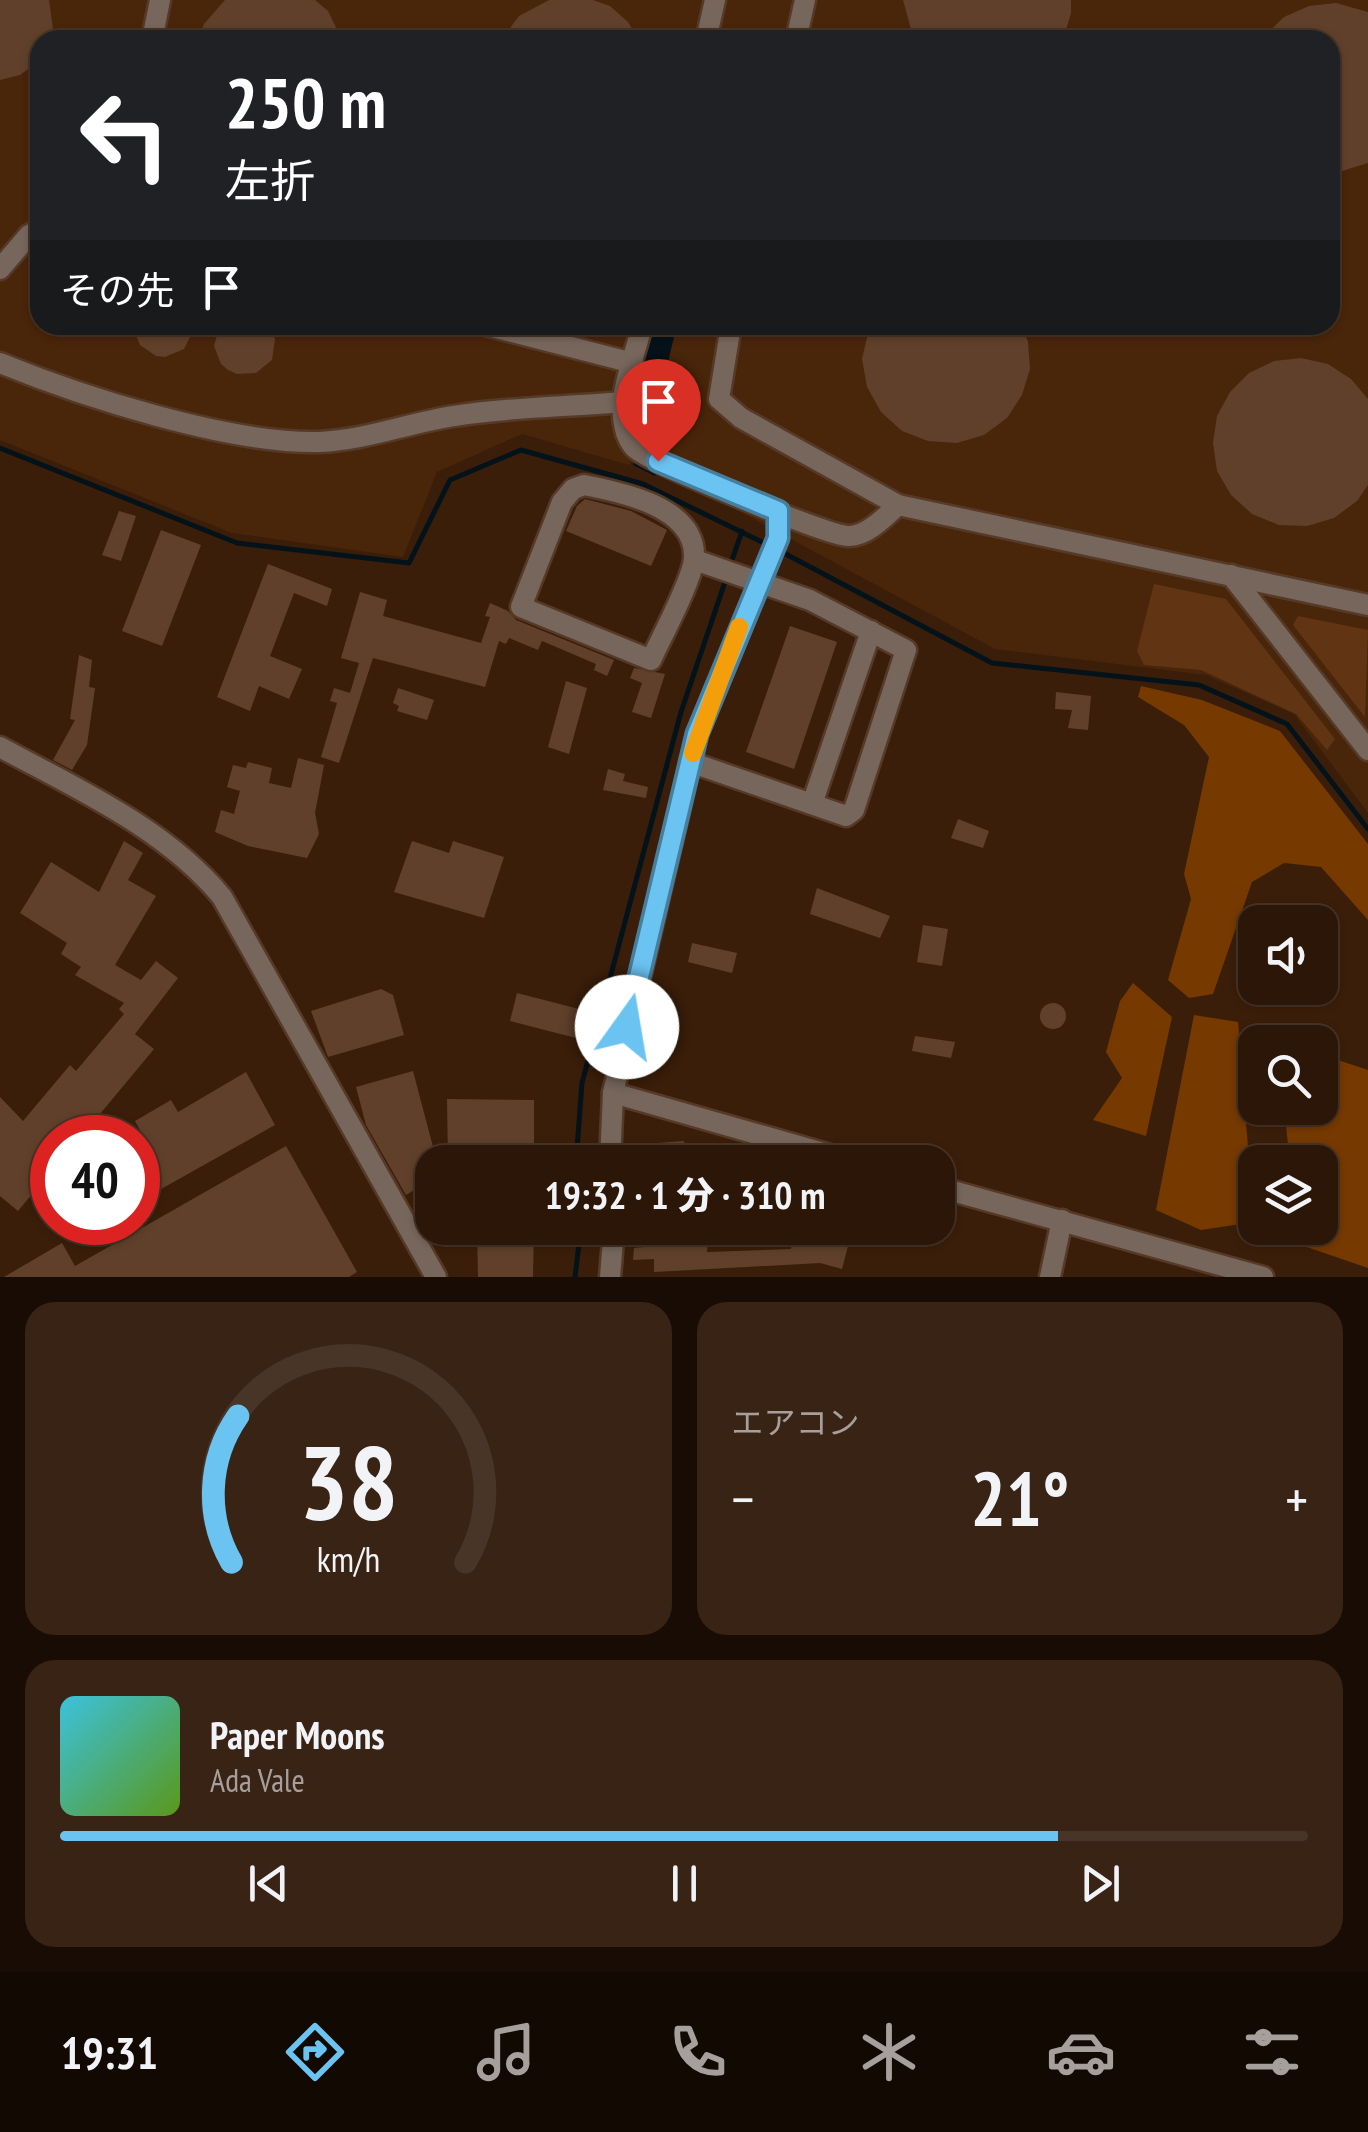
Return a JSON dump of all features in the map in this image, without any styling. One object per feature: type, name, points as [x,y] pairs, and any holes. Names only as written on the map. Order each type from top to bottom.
[{"type":"street","points":[[154,30],[160,0]]},
{"type":"street","points":[[708,30],[715,0]]},
{"type":"street","points":[[798,30],[805,0]]},
{"type":"street","points":[[0,269],[30,234]]},
{"type":"street","points":[[525,335],[634,362]]},
{"type":"street","points":[[640,335],[622,402],[625,431],[634,448],[682,473],[820,530],[850,537],[875,525],[898,505]]},
{"type":"street","points":[[729,335],[719,399],[741,418],[898,505],[1368,605]]},
{"type":"street","points":[[0,363],[158,416],[316,442],[370,436],[454,416],[622,402]]},
{"type":"street","points":[[584,485],[626,494],[670,514],[691,538],[695,560],[651,660],[521,607],[562,502],[573,489],[584,485]]},
{"type":"street","points":[[611,1145],[613,1092],[697,734],[778,538],[778,511]]},
{"type":"street","points":[[690,762],[846,816],[854,810],[906,650],[761,573],[727,572],[695,560]]},
{"type":"street","points":[[1231,574],[1368,750]]},
{"type":"street","points":[[812,804],[871,631]]},
{"type":"street","points":[[0,748],[174,849],[211,884],[340,1102],[436,1277]]},
{"type":"street","points":[[613,1092],[796,1145]]},
{"type":"street","points":[[955,1191],[1062,1220],[1203,1269],[1262,1277]]},
{"type":"street","points":[[1050,1277],[1062,1220]]},
{"type":"street","points":[[610,1277],[613,1245]]},
{"type":"shaded area","points":[[0,0],[1368,0],[1368,813],[1294,714],[1206,675],[995,649],[635,455],[629,465],[522,434],[437,472],[403,557],[232,533],[0,440]]},
{"type":"shaded area","points":[[650,335],[675,335],[660,394],[667,442],[655,476],[633,465],[643,438],[634,397]]},
{"type":"shaded area","points":[[1154,584],[1226,599],[1335,739],[1327,750],[1296,714],[1201,670],[1144,665],[1137,651]]},
{"type":"shaded area","points":[[1298,616],[1368,630],[1365,717],[1293,625]]},
{"type":"shaded area","points":[[1141,686],[1202,700],[1280,731],[1368,844],[1368,920],[1321,867],[1284,863],[1252,882],[1244,905],[1238,905],[1238,922],[1213,994],[1189,998],[1168,980],[1191,899],[1184,874],[1209,757],[1184,725],[1138,697]]},
{"type":"shaded area","points":[[1133,983],[1172,1017],[1146,1136],[1093,1120],[1122,1078],[1106,1052],[1120,1001]]},
{"type":"shaded area","points":[[1194,1015],[1238,1022],[1238,1125],[1246,1125],[1248,1145],[1238,1145],[1238,1224],[1201,1230],[1156,1210]]},
{"type":"shaded area","points":[[1338,1060],[1368,1070],[1368,1268],[1301,1245],[1338,1245],[1338,1145],[1288,1145],[1286,1125],[1338,1125]]},
{"type":"building","points":[[0,0],[49,0],[53,30],[30,30],[30,68],[0,80]]},
{"type":"building","points":[[225,0],[315,0],[328,11],[337,30],[202,30]]},
{"type":"building","points":[[549,0],[593,0],[610,6],[633,30],[508,30],[519,16]]},
{"type":"building","points":[[903,0],[1071,0],[1066,30],[911,30]]},
{"type":"building","points":[[1336,3],[1368,12],[1368,163],[1342,171],[1340,30],[1270,30],[1284,17],[1309,6]]},
{"type":"building","points":[[136,335],[191,335],[184,349],[165,357],[140,345]]},
{"type":"building","points":[[217,335],[273,335],[275,339],[272,360],[256,373],[237,374],[228,370],[221,364],[214,346]]},
{"type":"building","points":[[868,335],[1026,335],[1030,369],[1022,395],[1007,418],[984,435],[957,443],[928,441],[902,431],[881,412],[867,387],[862,359]]},
{"type":"building","points":[[1301,358],[1328,364],[1351,379],[1368,399],[1368,485],[1357,501],[1334,518],[1307,526],[1279,525],[1252,514],[1231,495],[1217,471],[1213,443],[1217,416],[1230,392],[1249,373],[1274,361]]},
{"type":"building","points":[[585,499],[631,511],[667,530],[651,566],[566,531],[577,506]]},
{"type":"building","points":[[119,511],[136,516],[121,561],[102,555]]},
{"type":"building","points":[[161,530],[201,545],[162,646],[122,631]]},
{"type":"building","points":[[268,564],[332,589],[327,606],[294,593],[270,656],[302,669],[289,699],[259,686],[250,711],[217,697]]},
{"type":"building","points":[[360,592],[387,600],[383,616],[481,643],[490,617],[485,616],[490,603],[508,611],[516,620],[614,660],[607,676],[594,670],[596,664],[542,641],[538,650],[509,638],[506,644],[499,641],[485,687],[373,658],[339,763],[321,757],[337,703],[330,701],[334,688],[350,693],[359,663],[341,658]]},
{"type":"building","points":[[790,626],[837,642],[794,769],[746,752]]},
{"type":"building","points":[[79,655],[92,660],[89,687],[95,688],[87,745],[72,770],[53,760],[75,720],[70,719]]},
{"type":"building","points":[[634,668],[665,674],[651,718],[632,712],[642,683],[630,678]]},
{"type":"building","points":[[566,681],[587,688],[569,754],[548,747]]},
{"type":"building","points":[[398,688],[434,700],[427,720],[397,711],[399,706],[393,703]]},
{"type":"building","points":[[1056,692],[1091,696],[1088,730],[1068,728],[1072,710],[1055,709]]},
{"type":"building","points":[[298,758],[324,765],[315,813],[319,834],[307,858],[248,846],[215,832],[221,810],[234,814],[240,791],[227,787],[233,765],[246,768],[248,762],[272,768],[269,783],[291,788]]},
{"type":"building","points":[[608,769],[625,774],[623,781],[648,787],[646,798],[603,790]]},
{"type":"building","points":[[958,819],[989,831],[983,848],[951,838]]},
{"type":"building","points":[[124,841],[143,853],[128,880],[156,896],[115,965],[141,980],[156,961],[178,978],[135,1034],[154,1049],[99,1115],[30,1115],[30,1197],[18,1211],[0,1196],[0,1097],[23,1121],[70,1065],[76,1071],[124,1014],[119,1009],[124,1003],[75,975],[81,967],[61,954],[67,943],[20,913],[51,862],[99,892]]},
{"type":"building","points":[[412,841],[449,853],[453,841],[504,857],[484,918],[394,892]]},
{"type":"building","points":[[817,888],[890,916],[880,938],[810,914]]},
{"type":"building","points":[[923,925],[948,929],[942,966],[917,962]]},
{"type":"building","points":[[692,943],[737,953],[732,973],[688,962]]},
{"type":"building","points":[[381,989],[393,995],[404,1035],[328,1057],[311,1011]]},
{"type":"building","points":[[517,993],[583,1010],[576,1038],[510,1021]]},
{"type":"building","points":[[1053,1003],[1062,1007],[1066,1016],[1062,1025],[1053,1029],[1044,1025],[1040,1016],[1044,1007]]},
{"type":"building","points":[[915,1036],[955,1042],[951,1058],[912,1051]]},
{"type":"building","points":[[413,1071],[433,1145],[415,1145],[415,1189],[406,1195],[366,1125],[356,1087]]},
{"type":"building","points":[[246,1072],[275,1125],[160,1190],[160,1115],[145,1115],[171,1100],[178,1112]]},
{"type":"building","points":[[447,1099],[534,1100],[534,1145],[448,1145]]},
{"type":"building","points":[[684,1141],[685,1145],[632,1145]]},
{"type":"building","points":[[286,1146],[357,1272],[349,1277],[4,1277],[59,1245],[63,1245],[75,1266],[112,1245],[160,1245],[160,1218]]},
{"type":"building","points":[[477,1245],[534,1245],[533,1277],[478,1277]]},
{"type":"building","points":[[708,1245],[707,1252],[848,1245],[842,1269],[820,1263],[654,1272],[654,1259],[633,1260],[634,1248]]},
{"type":"waterway","points":[[0,448],[237,543],[409,563],[450,480],[521,450],[643,484],[770,546]]},
{"type":"waterway","points":[[730,566],[742,531]]},
{"type":"waterway","points":[[780,551],[992,663],[1199,685],[1287,724],[1368,829]]},
{"type":"waterway","points":[[577,1145],[582,1083],[681,712],[727,576]]},
{"type":"waterway","points":[[575,1277],[579,1245]]},
{"type":"slow traffic","points":[[693,753],[739,627]]},
{"type":"route","points":[[627,1027],[697,734],[764,564],[778,538],[778,511],[658,461]]}]
